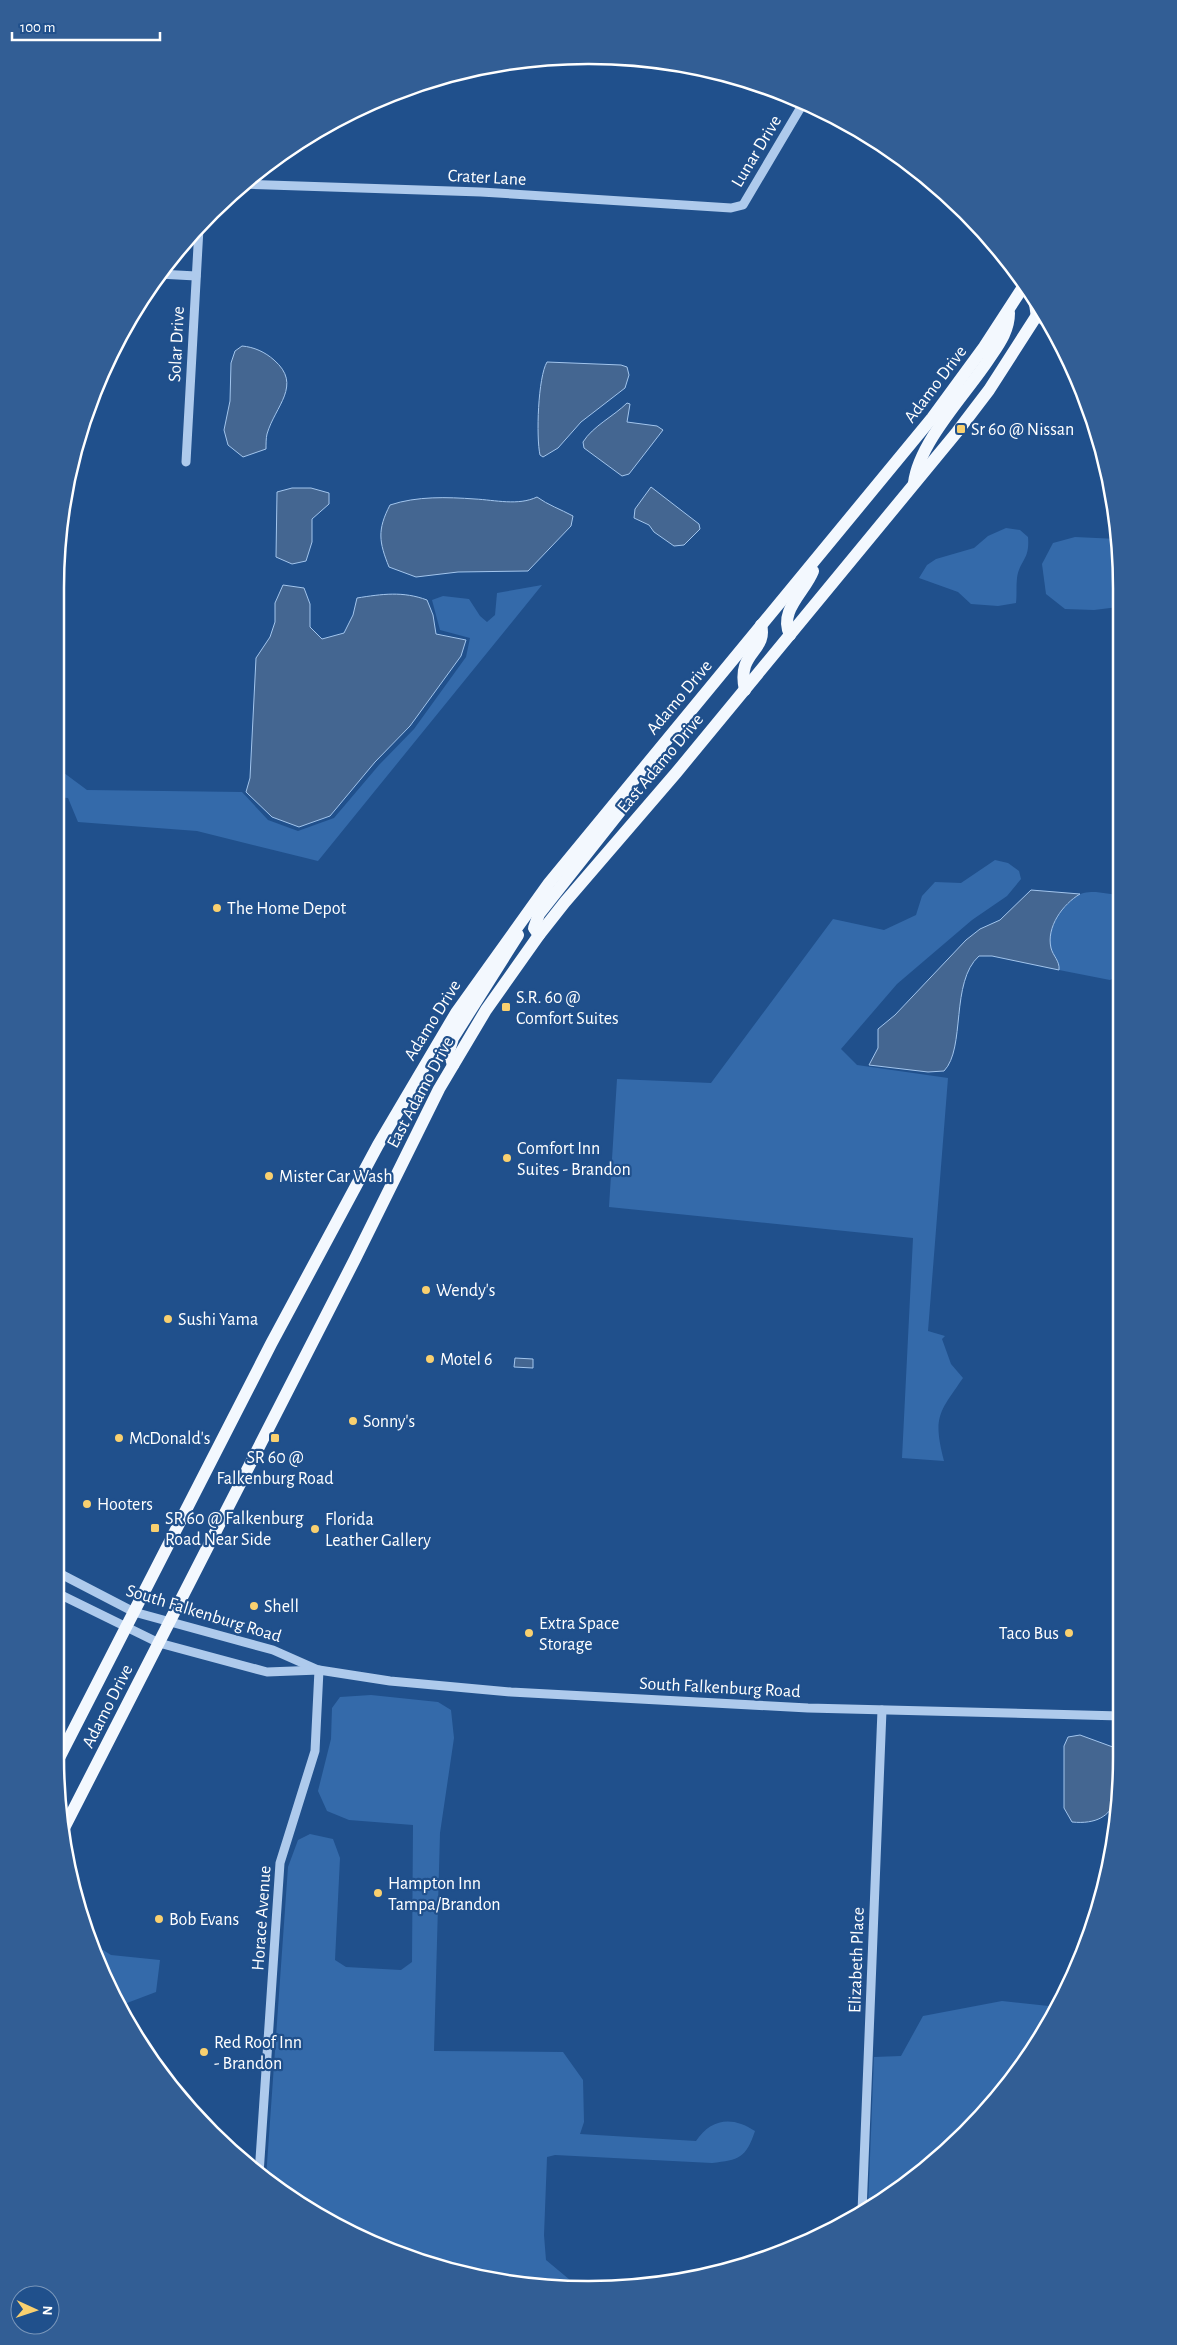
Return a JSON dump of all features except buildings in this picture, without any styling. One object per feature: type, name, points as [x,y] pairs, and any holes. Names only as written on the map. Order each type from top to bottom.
[{"type":"main road","name":"Adamo Drive","points":[[378,1145],[456,1013],[520,921],[630,784],[932,418],[1021,291]]},
{"type":"main road","points":[[913,486],[915,471],[931,440],[1000,342],[1009,322],[1009,309]]},
{"type":"main road","points":[[790,635],[913,486],[988,390],[1037,316]]},
{"type":"main road","points":[[790,635],[786,619],[789,609],[806,585],[817,558]]},
{"type":"main road","points":[[744,690],[742,668],[762,638],[761,626]]},
{"type":"main road","name":"East Adamo Drive","points":[[169,1623],[453,1065],[486,1010],[538,935],[790,635]]},
{"type":"main road","points":[[538,935],[534,928],[539,914],[626,804],[630,795],[630,784]]},
{"type":"main road","points":[[453,1065],[449,1051],[453,1038],[516,940],[520,921]]},
{"type":"main road","name":"East Adamo Drive","points":[[134,1612],[271,1344],[378,1145]]},
{"type":"main road","name":"Adamo Drive","points":[[64,1748],[134,1612]]},
{"type":"main road","name":"Adamo Drive","points":[[68,1821],[169,1623]]},
{"type":"street","name":"Lunar Drive","points":[[731,208],[742,205],[800,109]]},
{"type":"street","name":"Crater Lane","points":[[254,184],[481,192],[731,208]]},
{"type":"street","name":"Solar Drive","points":[[186,462],[198,238]]},
{"type":"street","points":[[168,274],[196,276]]},
{"type":"street","name":"South Falkenburg Road","points":[[64,1576],[134,1612],[273,1650],[319,1670]]},
{"type":"street","name":"South Falkenburg Road","points":[[64,1597],[159,1643],[267,1672],[319,1670],[390,1681],[511,1692],[882,1710],[1113,1716]]},
{"type":"street","name":"Horace Avenue","points":[[260,2165],[280,1863],[315,1751],[319,1670]]},
{"type":"street","name":"Elizabeth Place","points":[[862,2204],[882,1710]]},
{"type":"shaded area","points":[[242,346],[259,350],[274,360],[282,369],[287,387],[267,434],[266,449],[243,457],[228,445],[224,430],[230,401],[231,363],[235,351]]},
{"type":"shaded area","points":[[547,362],[621,365],[627,367],[629,375],[625,388],[581,422],[558,448],[543,457],[540,455],[538,422],[542,380]]},
{"type":"shaded area","points":[[627,403],[630,404],[627,422],[657,426],[663,430],[629,474],[622,476],[584,448],[583,442],[592,431]]},
{"type":"shaded area","points":[[651,487],[699,524],[700,529],[684,545],[674,546],[654,532],[649,525],[634,518],[635,509]]},
{"type":"shaded area","points":[[292,488],[311,488],[329,493],[329,504],[312,519],[312,542],[306,561],[292,564],[276,557],[277,492]]},
{"type":"shaded area","points":[[537,497],[573,516],[571,526],[528,571],[458,572],[416,577],[389,567],[381,543],[381,529],[390,505],[432,498],[464,498],[514,502]]},
{"type":"shaded area","points":[[1006,528],[1020,530],[1028,537],[1028,550],[1018,572],[1016,603],[998,606],[971,604],[958,592],[919,578],[927,565],[936,559],[974,548],[988,536]]},
{"type":"shaded area","points":[[1075,537],[1111,539],[1113,608],[1094,610],[1065,609],[1046,594],[1042,564],[1053,543]]},
{"type":"shaded area","points":[[283,585],[304,588],[310,604],[310,627],[322,639],[344,633],[353,615],[357,598],[392,594],[409,595],[427,600],[433,615],[436,634],[466,640],[461,656],[410,726],[375,762],[330,816],[299,827],[272,817],[246,792],[250,778],[256,658],[270,637],[275,622],[275,603]]},
{"type":"shaded area","points":[[542,585],[318,861],[197,831],[78,822],[68,798],[64,798],[64,773],[87,790],[242,792],[268,820],[298,831],[334,818],[379,765],[414,729],[466,657],[470,638],[440,630],[432,600],[443,596],[469,599],[480,616],[487,622],[495,615],[497,593]]},
{"type":"shaded area","points":[[995,860],[1008,863],[1019,871],[1021,879],[1007,896],[972,920],[897,984],[841,1049],[857,1065],[948,1078],[928,1331],[945,1336],[942,1339],[951,1364],[963,1378],[943,1408],[940,1416],[939,1435],[944,1461],[902,1458],[913,1238],[609,1207],[617,1079],[711,1083],[833,919],[884,930],[916,915],[922,896],[935,882],[961,883]]},
{"type":"shaded area","points":[[1031,890],[1080,894],[1062,910],[1053,924],[1050,940],[1051,948],[1059,970],[992,956],[979,956],[970,967],[964,982],[955,1047],[951,1061],[944,1071],[928,1072],[869,1065],[878,1048],[878,1029],[895,1015],[966,940],[980,929],[1000,920]]},
{"type":"shaded area","points":[[1086,893],[1113,894],[1113,979],[1110,980],[1059,970],[1058,962],[1051,949],[1051,934],[1056,919],[1071,901],[1079,895]]},
{"type":"shaded area","points":[[515,1358],[533,1359],[533,1368],[514,1367]]},
{"type":"shaded area","points":[[371,1695],[438,1702],[451,1710],[454,1738],[440,1833],[434,2051],[563,2052],[583,2080],[584,2122],[580,2134],[696,2141],[708,2128],[723,2122],[739,2123],[755,2131],[745,2152],[735,2159],[721,2162],[555,2155],[547,2157],[544,2235],[546,2260],[570,2280],[588,2281],[554,2280],[520,2277],[486,2271],[420,2253],[356,2227],[326,2211],[267,2171],[288,1867],[298,1840],[310,1834],[333,1839],[340,1858],[335,1960],[346,1967],[401,1970],[412,1962],[413,1825],[349,1820],[327,1811],[318,1791],[331,1739],[332,1708],[340,1697]]},
{"type":"shaded area","points":[[1080,1735],[1113,1747],[1110,1809],[1101,1818],[1088,1822],[1072,1822],[1064,1808],[1064,1746],[1068,1737]]},
{"type":"shaded area","points":[[101,1949],[111,1955],[160,1960],[156,1992],[126,2003]]},
{"type":"shaded area","points":[[1002,2001],[1050,2006],[1025,2048],[1005,2076],[960,2128],[908,2173],[868,2200],[874,2057],[901,2056],[923,2016]]},
{"type":"place","name":"Sr 60 @ Nissan","points":[[961,429]]},
{"type":"place","name":"The Home Depot","points":[[217,908]]},
{"type":"place","name":"S.R. 60 @ Comfort Suites","points":[[506,1007]]},
{"type":"place","name":"Comfort Inn Suites - Brandon","points":[[507,1158]]},
{"type":"place","name":"Mister Car Wash","points":[[269,1176]]},
{"type":"place","name":"Wendy's","points":[[426,1290]]},
{"type":"place","name":"Sushi Yama","points":[[168,1319]]},
{"type":"place","name":"Motel 6","points":[[430,1359]]},
{"type":"place","name":"Sonny's","points":[[353,1421]]},
{"type":"place","name":"McDonald's","points":[[119,1438]]},
{"type":"place","name":"SR 60 @ Falkenburg Road","points":[[275,1438]]},
{"type":"place","name":"Hooters","points":[[87,1504]]},
{"type":"place","name":"SR 60 @ Falkenburg Road Near Side","points":[[155,1528]]},
{"type":"place","name":"Florida Leather Gallery","points":[[315,1529]]},
{"type":"place","name":"Shell","points":[[254,1606]]},
{"type":"place","name":"Extra Space Storage","points":[[529,1633]]},
{"type":"place","name":"Taco Bus","points":[[1069,1633]]},
{"type":"place","name":"Hampton Inn Tampa/Brandon","points":[[378,1893]]},
{"type":"place","name":"Bob Evans","points":[[159,1919]]},
{"type":"place","name":"Red Roof Inn - Brandon","points":[[204,2052]]}]
